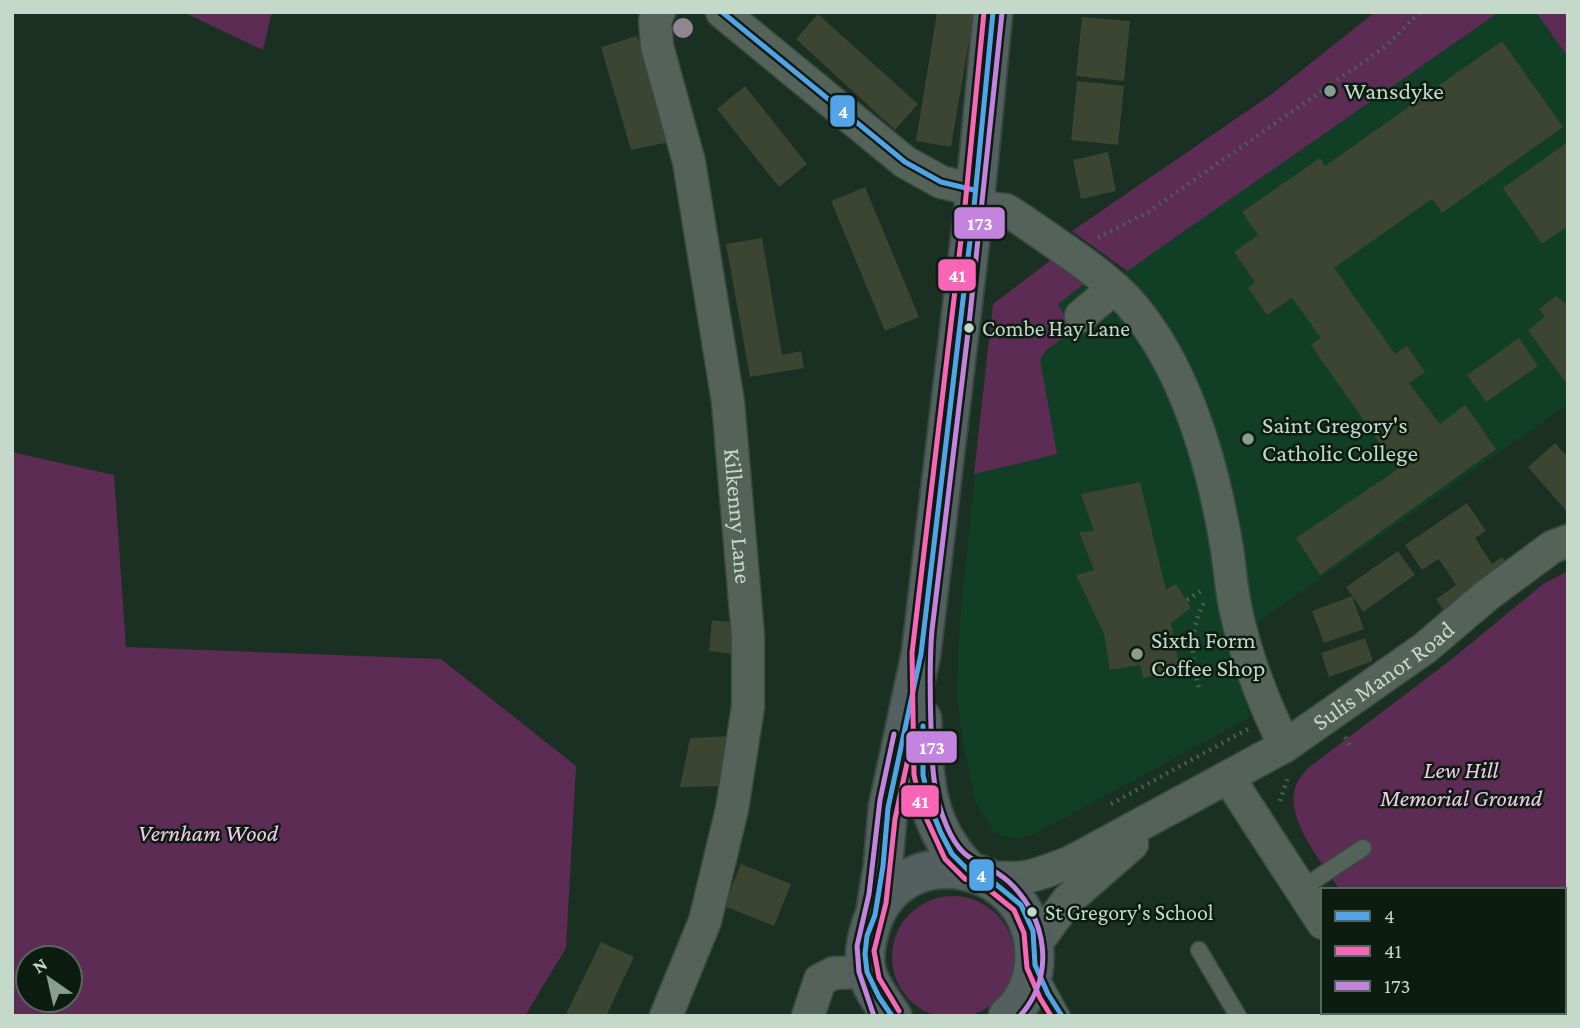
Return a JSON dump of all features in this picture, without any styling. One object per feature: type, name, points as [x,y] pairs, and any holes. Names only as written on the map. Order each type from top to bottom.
[{"type":"main road","points":[[875,915],[888,808],[921,654],[993,12]]},
{"type":"main road","points":[[921,654],[923,775],[930,806],[952,854],[1021,905],[1033,931],[1035,956],[1028,989],[1008,1016]]},
{"type":"main road","points":[[880,1000],[864,954],[875,915],[887,896],[903,882],[924,871],[947,867],[978,874]]},
{"type":"street","name":"Kilkenny Lane","points":[[659,12],[655,20],[657,46],[690,162],[728,401],[748,636],[748,707],[732,809],[705,922],[666,1016]]},
{"type":"street","points":[[722,12],[905,162],[974,199],[1006,211],[1114,288],[1139,315],[1175,372],[1202,442],[1227,547],[1238,617],[1246,648],[1287,759]]},
{"type":"street","points":[[1080,316],[1114,288]]},
{"type":"street","name":"Sulis Manor Road","points":[[978,874],[1012,880],[1071,862],[1228,777],[1287,759],[1486,596],[1552,547],[1568,541]]},
{"type":"street","points":[[1228,777],[1321,920]]},
{"type":"street","name":"Sulis Manor Road","points":[[1035,956],[1068,900],[1187,799]]},
{"type":"street","points":[[808,1016],[820,980],[834,973],[880,1000]]},
{"type":"lane","points":[[1301,889],[1363,848]]},
{"type":"lane","points":[[1199,950],[1238,1016]]},
{"type":"lane","points":[[1035,956],[1048,993],[1062,1016]]},
{"type":"path","points":[[1064,251],[1089,242],[1148,212],[1386,46],[1420,12]]},
{"type":"path","points":[[1199,687],[1192,665],[1192,642],[1200,610],[1210,591]]},
{"type":"path","points":[[1105,807],[1270,717]]},
{"type":"path","points":[[1281,807],[1279,799],[1287,759]]},
{"type":"shaded area","name":"Saint Gregory's Catholic College","points":[[1499,12],[1568,12],[1568,404],[1258,622],[1228,648],[1250,717],[1034,834],[1020,838],[1004,837],[992,830],[976,802],[964,749],[957,698],[961,608],[993,304],[1055,257],[1096,293],[1148,254]]},
{"type":"green space","points":[[183,12],[272,12],[263,50]]},
{"type":"green space","points":[[1375,12],[1499,12],[1127,271],[1072,231],[1272,94]]},
{"type":"green space","points":[[1536,12],[1568,12],[1568,57]]},
{"type":"green space","points":[[1055,257],[1085,283],[1058,304],[1074,331],[1046,350],[1040,360],[1057,454],[974,474],[993,304]]},
{"type":"green space","name":"Vernham Wood","points":[[12,452],[114,475],[126,647],[441,659],[576,766],[566,948],[525,1016],[12,1016]]},
{"type":"green space","name":"Lew Hill Memorial Ground","points":[[1568,571],[1568,1016],[1407,1016],[1406,1014],[1566,1014],[1566,888],[1339,888],[1296,817],[1295,788],[1308,768],[1452,659],[1543,584]]},
{"type":"green space","points":[[953,896],[976,901],[996,914],[1009,934],[1014,957],[1009,980],[996,1000],[976,1013],[953,1018],[930,1013],[910,1000],[897,980],[892,957],[897,934],[910,914],[930,901]]},
{"type":"building","points":[[937,12],[974,12],[951,147],[916,141]]},
{"type":"building","points":[[818,14],[918,104],[895,130],[796,39]]},
{"type":"building","points":[[1082,17],[1130,21],[1124,81],[1076,76]]},
{"type":"building","points":[[637,36],[674,141],[631,150],[601,47]]},
{"type":"building","points":[[1502,41],[1563,127],[1442,213],[1432,199],[1334,268],[1395,354],[1407,346],[1425,372],[1409,383],[1440,424],[1465,405],[1496,449],[1320,575],[1296,538],[1398,469],[1311,345],[1321,338],[1292,298],[1267,315],[1248,288],[1255,282],[1234,252],[1258,235],[1242,212],[1320,158],[1325,166]]},
{"type":"building","points":[[1077,81],[1124,86],[1118,145],[1071,140]]},
{"type":"building","points":[[745,86],[807,164],[779,187],[717,109]]},
{"type":"building","points":[[1568,142],[1568,226],[1542,244],[1503,188]]},
{"type":"building","points":[[1108,152],[1116,191],[1081,199],[1073,160]]},
{"type":"building","points":[[865,187],[919,317],[885,331],[831,201]]},
{"type":"building","points":[[762,238],[782,355],[801,351],[804,368],[750,377],[726,244]]},
{"type":"building","points":[[1556,296],[1565,303],[1568,301],[1568,386],[1528,330],[1545,317],[1539,309]]},
{"type":"building","points":[[1519,338],[1538,366],[1486,402],[1467,375]]},
{"type":"building","points":[[1555,443],[1568,457],[1568,513],[1528,467]]},
{"type":"building","points":[[1140,482],[1166,590],[1176,584],[1191,608],[1171,623],[1180,669],[1143,678],[1140,665],[1110,670],[1104,634],[1076,575],[1094,570],[1079,532],[1094,531],[1081,494]]},
{"type":"building","points":[[1467,503],[1486,531],[1475,538],[1492,564],[1502,557],[1514,575],[1449,619],[1436,599],[1456,585],[1439,559],[1422,570],[1405,545]]},
{"type":"building","points":[[1398,551],[1415,575],[1363,612],[1346,587]]},
{"type":"building","points":[[1352,596],[1364,629],[1324,643],[1312,611]]},
{"type":"building","points":[[712,620],[737,623],[734,654],[709,651]]},
{"type":"building","points":[[1365,638],[1373,661],[1329,677],[1321,653]]},
{"type":"building","points":[[730,736],[728,786],[680,787],[690,738]]},
{"type":"building","points":[[741,864],[791,884],[774,926],[724,906]]},
{"type":"building","points":[[601,942],[634,957],[606,1016],[565,1016]]},
{"type":"building","points":[[1436,1014],[1502,1016],[1436,1016]]},
{"type":"transit line","name":"4","points":[[722,12],[905,162],[941,182],[974,190]]},
{"type":"transit line","name":"41","points":[[984,12],[965,206],[912,653],[914,775],[922,809],[945,859],[965,879],[982,884],[1014,910],[1024,933],[1027,968],[1051,1016]]},
{"type":"transit line","name":"4","points":[[892,1016],[867,972],[865,954],[883,866],[888,808],[921,654],[974,207],[993,12]]},
{"type":"transit line","name":"173","points":[[1002,13],[969,324],[932,630],[930,690],[934,777],[938,802],[947,827],[967,856],[999,874],[1022,896],[1039,929],[1042,947],[1039,983],[1020,1016]]},
{"type":"transit line","name":"4","points":[[923,726],[923,775],[930,806],[941,833],[952,854],[970,872],[986,876],[1021,905],[1033,931],[1035,965],[1062,1016]]},
{"type":"transit line","name":"173","points":[[874,1016],[859,972],[857,946],[869,894],[880,800],[894,734]]},
{"type":"transit line","name":"41","points":[[899,1011],[879,978],[874,951],[886,903],[895,819],[912,740]]},
{"type":"place","name":"Wansdyke","points":[[1330,91]]},
{"type":"place","name":"Combe Hay Lane","points":[[969,328]]},
{"type":"place","name":"Saint Gregory's Catholic College","points":[[1248,439]]},
{"type":"place","name":"Sixth Form Coffee Shop","points":[[1137,654]]},
{"type":"place","name":"St Gregory's School","points":[[1032,912]]}]
